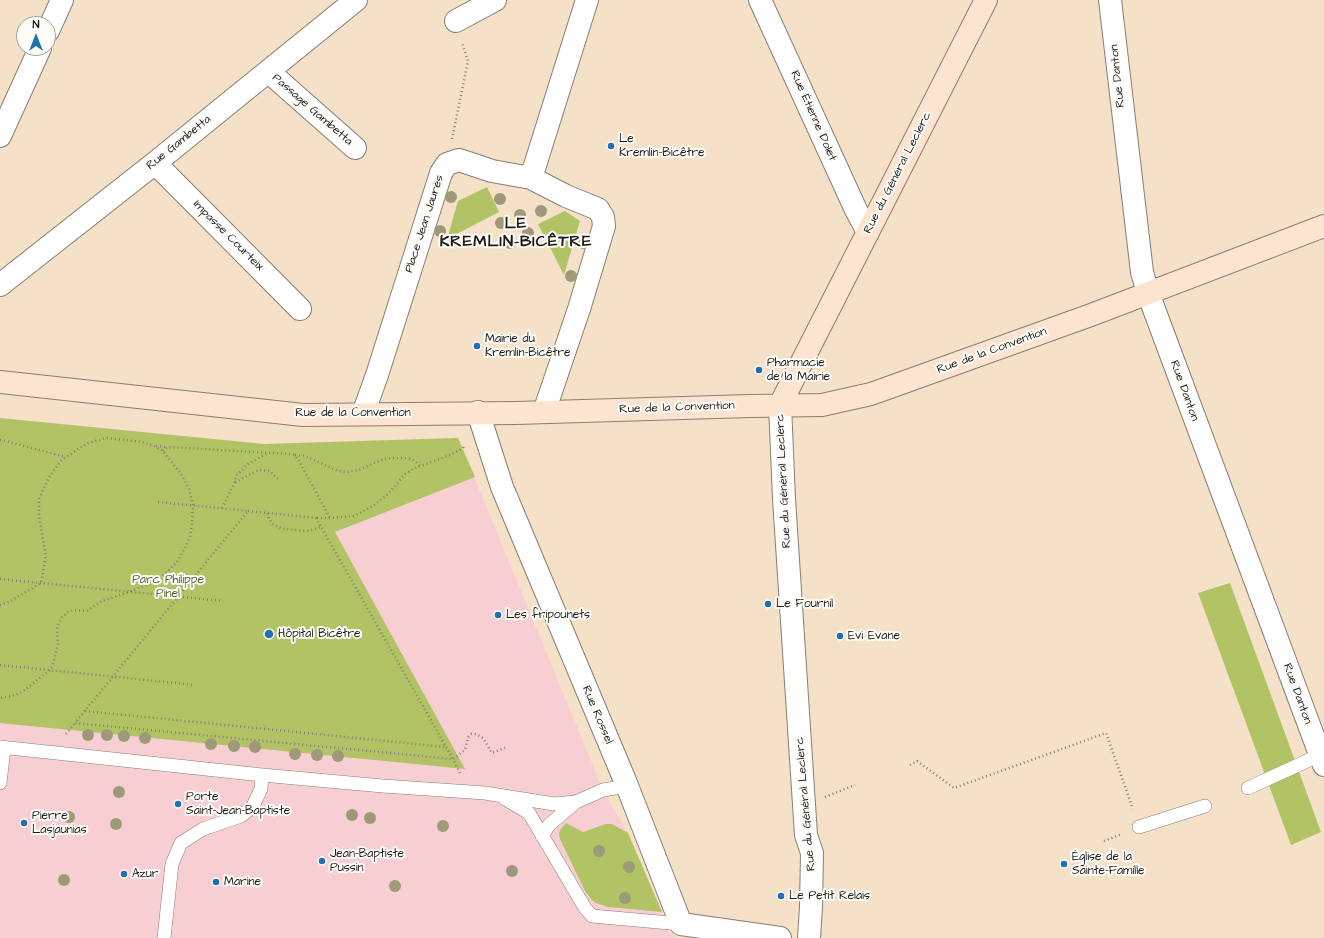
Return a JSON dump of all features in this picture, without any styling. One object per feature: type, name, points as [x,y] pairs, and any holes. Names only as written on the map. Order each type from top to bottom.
[{"type":"main road","name":"Rue du Général Leclerc","points":[[780,405],[827,316],[986,0]]},
{"type":"main road","name":"Rue de la Convention","points":[[0,382],[303,415],[544,412],[822,405],[871,394],[1091,315],[1324,226]]},
{"type":"street","points":[[55,16],[62,0]]},
{"type":"street","name":"Rue Gambetta","points":[[0,285],[269,72],[356,0]]},
{"type":"street","points":[[456,21],[495,0]]},
{"type":"street","points":[[531,178],[587,0]]},
{"type":"street","name":"Rue Étienne Dolet","points":[[760,0],[856,210],[868,232]]},
{"type":"street","name":"Rue Danton","points":[[1110,0],[1142,272],[1148,293],[1322,760]]},
{"type":"street","points":[[0,136],[36,56]]},
{"type":"street","name":"Passage Gambetta","points":[[269,72],[355,148]]},
{"type":"street","name":"Place Jean Jaurès","points":[[363,414],[377,375],[440,173],[447,164],[459,160],[492,171],[531,178],[598,210],[603,217],[604,226],[579,309],[544,412]]},
{"type":"street","name":"Impasse Courteix","points":[[155,163],[300,309]]},
{"type":"street","name":"Rue du Général Leclerc","points":[[780,405],[784,499],[806,835],[812,853],[809,938]]},
{"type":"street","name":"Rue Rossel","points":[[478,412],[502,487],[626,784],[680,924]]},
{"type":"street","points":[[680,924],[780,938]]},
{"type":"lane","points":[[0,783],[2,748],[262,775],[464,792],[554,804],[576,802]]},
{"type":"lane","points":[[1248,788],[1322,760]]},
{"type":"lane","points":[[164,938],[172,864],[180,843],[203,828],[241,816],[253,806],[261,789],[262,775]]},
{"type":"lane","points":[[542,836],[549,825],[576,802],[603,790],[626,784]]},
{"type":"lane","points":[[500,796],[529,813],[584,908],[592,916],[680,924]]},
{"type":"lane","points":[[1139,827],[1205,806]]},
{"type":"path","points":[[447,164],[468,61],[456,21]]},
{"type":"path","points":[[158,502],[316,518],[354,516],[372,506],[388,494],[405,474],[463,448],[478,412]]},
{"type":"path","points":[[0,604],[9,602],[41,583],[46,556],[39,516],[39,499],[53,471],[66,457],[88,443],[107,438],[142,442],[163,451],[181,474],[189,489],[193,506],[190,536],[176,563],[166,573],[149,584],[102,601],[87,611],[74,610],[68,612],[62,617],[57,628],[58,644],[50,670],[22,692],[12,696],[0,698]]},
{"type":"path","points":[[0,440],[66,457]]},
{"type":"path","points":[[154,446],[290,454],[298,459],[330,518]]},
{"type":"path","points":[[163,451],[167,447]]},
{"type":"path","points":[[222,508],[235,482],[236,476],[248,464],[269,453]]},
{"type":"path","points":[[294,456],[305,456],[338,471],[347,472],[359,470],[381,460],[391,458],[408,458],[415,460],[420,466]]},
{"type":"path","points":[[235,482],[259,470],[270,471],[280,481]]},
{"type":"path","points":[[66,734],[248,511]]},
{"type":"path","points":[[266,513],[273,524],[284,528],[307,531],[322,527]]},
{"type":"path","points":[[316,518],[464,777],[464,792]]},
{"type":"path","points":[[0,579],[223,601]]},
{"type":"path","points":[[0,666],[195,685]]},
{"type":"path","points":[[85,711],[447,747]]},
{"type":"path","points":[[75,723],[453,759],[465,750],[468,737],[471,734],[476,734],[483,738],[492,753],[507,747]]},
{"type":"path","points":[[910,765],[917,760],[954,788],[1106,732],[1139,827],[1104,841]]},
{"type":"path","points":[[804,806],[855,785]]},
{"type":"shaded area","name":"Hôpital Bicêtre","points":[[0,418],[264,444],[458,438],[603,790],[628,833],[662,912],[663,923],[675,938],[0,938]]},
{"type":"green space","points":[[487,187],[499,212],[447,239],[458,201]]},
{"type":"green space","points":[[565,211],[580,221],[564,275],[538,224]]},
{"type":"green space","name":"Parc Philippe Pinel","points":[[0,418],[264,444],[458,438],[475,477],[335,532],[465,769],[0,723]]},
{"type":"green space","points":[[1230,583],[1321,832],[1291,845],[1198,593]]},
{"type":"green space","points":[[566,823],[583,832],[606,824],[612,824],[628,833],[662,912],[608,907],[596,903],[591,899],[585,891],[560,839],[560,830]]},
{"type":"place","name":"Le Kremlin-Bicêtre","points":[[611,146]]},
{"type":"place","name":"Mairie du Kremlin-Bicêtre","points":[[477,346]]},
{"type":"place","name":"Pharmacie de la Mairie","points":[[759,370]]},
{"type":"place","name":"Le Fournil","points":[[768,604]]},
{"type":"place","name":"Les fripounets","points":[[498,615]]},
{"type":"place","name":"Hôpital Bicêtre","points":[[269,634]]},
{"type":"place","name":"Evi Evane","points":[[840,636]]},
{"type":"place","name":"Porte Saint-Jean-Baptiste","points":[[178,804]]},
{"type":"place","name":"Pierre Lasjaunias","points":[[24,823]]},
{"type":"place","name":"Jean-Baptiste Pussin","points":[[322,861]]},
{"type":"place","name":"Église de la Sainte-Famille","points":[[1064,864]]},
{"type":"place","name":"Azur","points":[[124,874]]},
{"type":"place","name":"Marine","points":[[216,882]]},
{"type":"place","name":"Le Petit Relais","points":[[781,896]]},
{"type":"district","name":"LE KREMLIN-BICÊTRE","points":[[516,234]]}]
